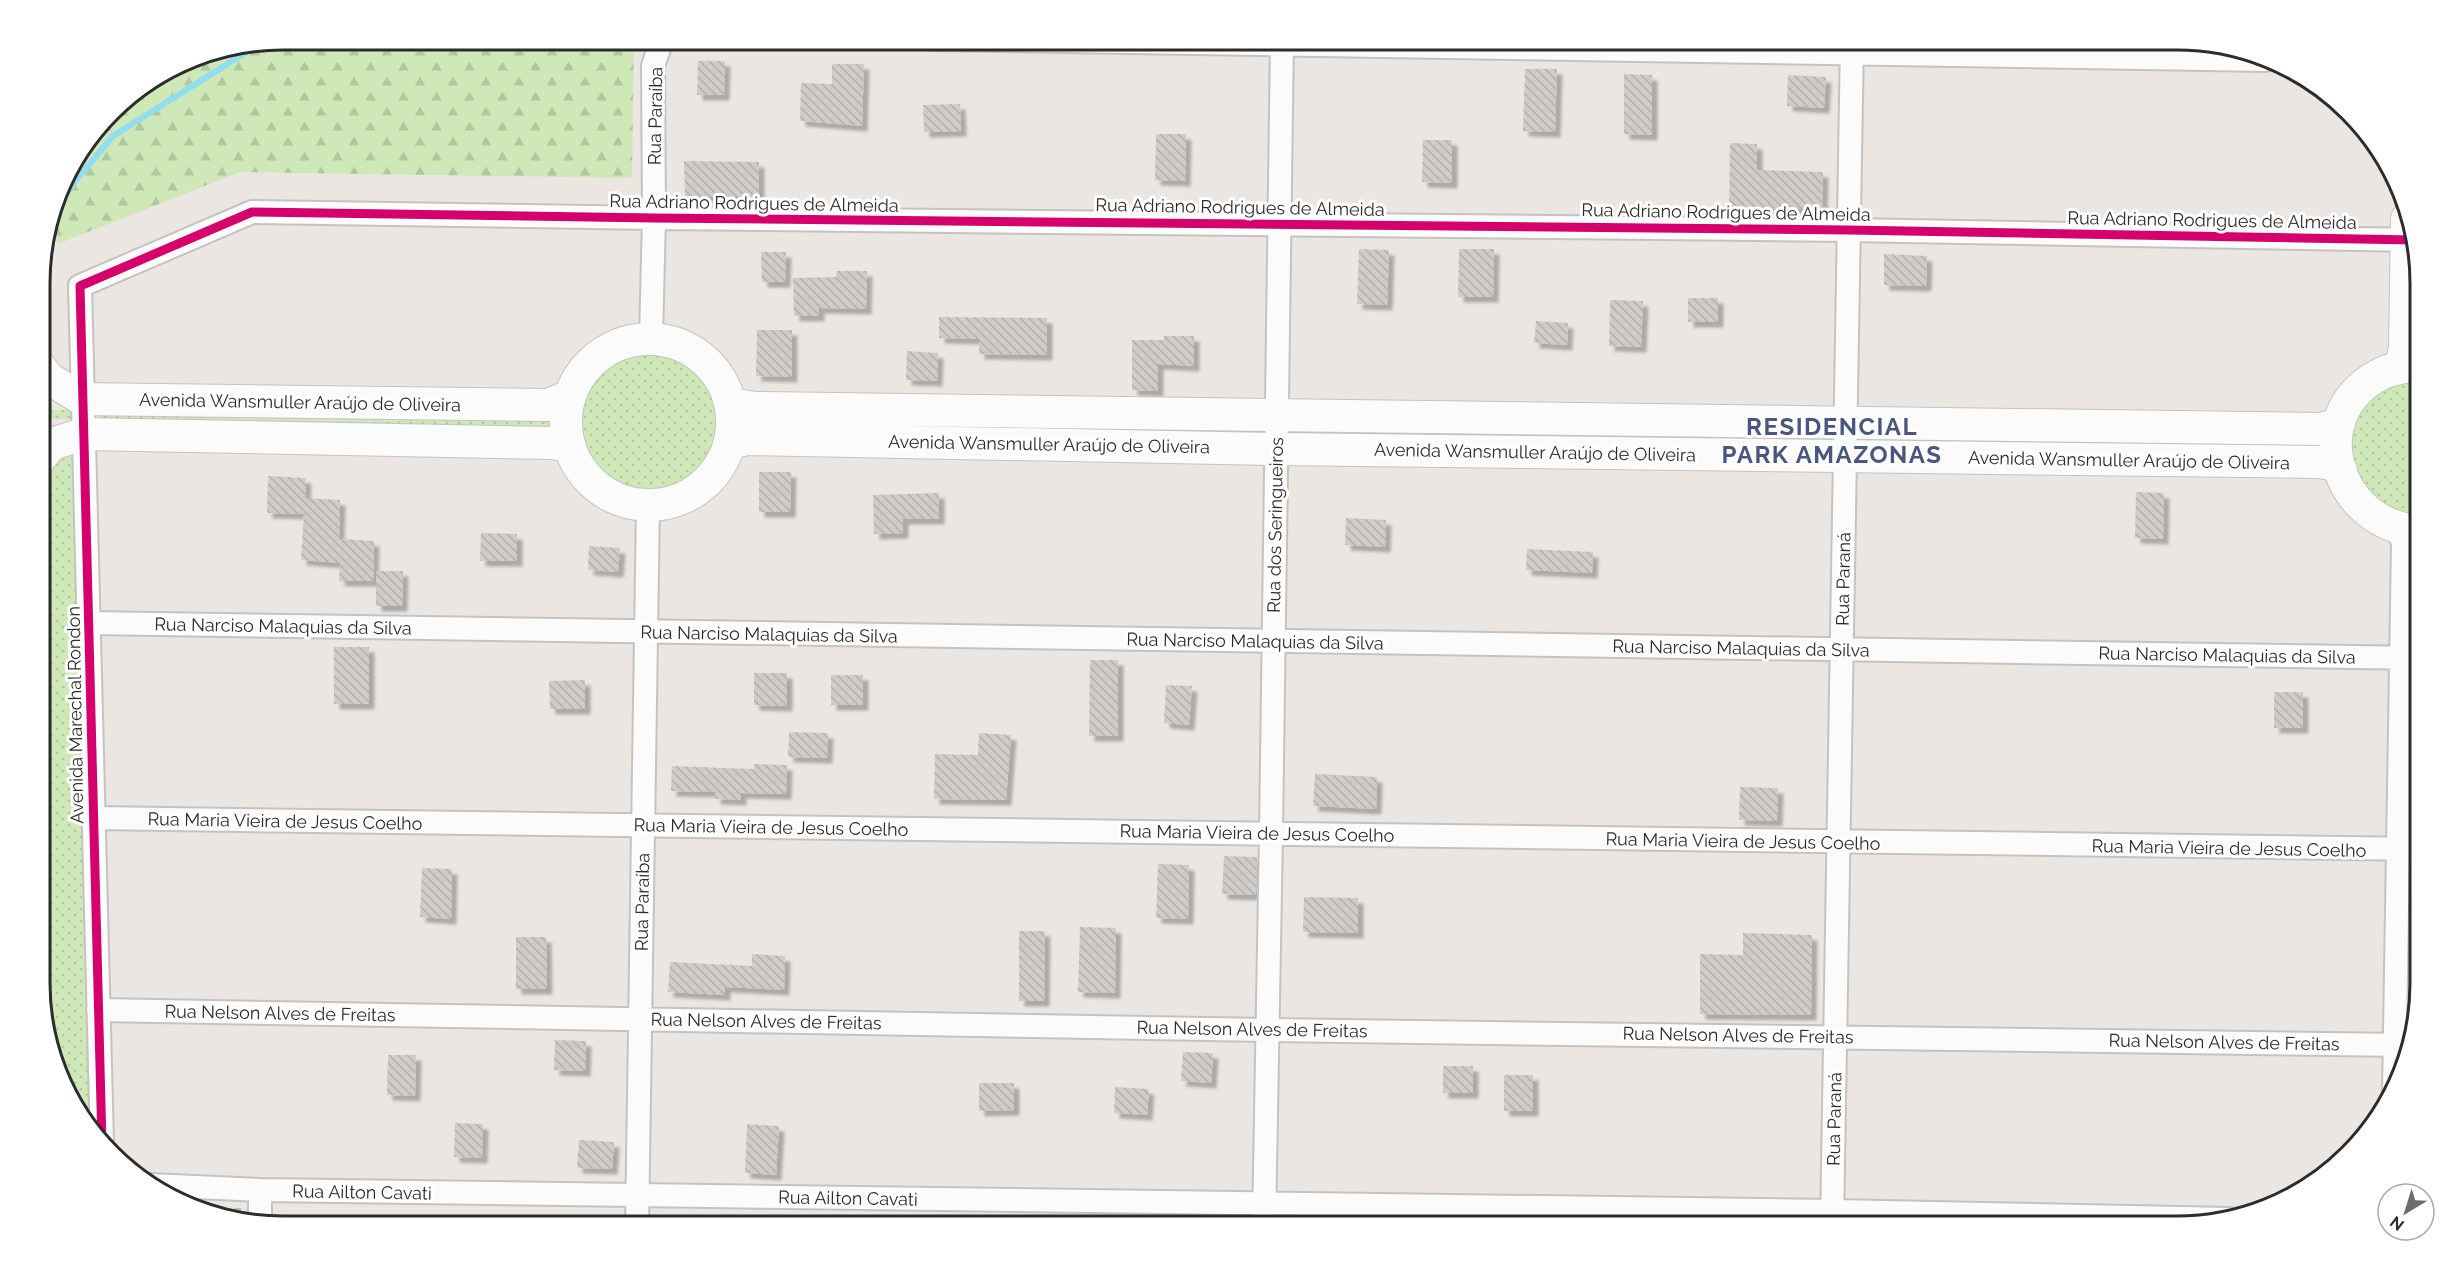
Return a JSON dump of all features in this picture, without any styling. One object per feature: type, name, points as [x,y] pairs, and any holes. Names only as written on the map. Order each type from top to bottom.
[{"type":"street","name":"Rua Paraíba","points":[[651,338],[654,218],[653,66],[659,50]]},
{"type":"street","name":"Rua dos Seringueiros","points":[[1264,1216],[1266,1030],[1272,833],[1282,50]]},
{"type":"street","name":"Rua Paraná","points":[[1833,1216],[1851,50]]},
{"type":"street","points":[[1947,50],[2245,59]]},
{"type":"street","name":"Rua Adriano Rodrigues de Almeida","points":[[80,286],[252,212],[1848,230],[2405,233]]},
{"type":"street","points":[[2408,249],[2405,349],[2410,367],[2379,375],[2360,389],[2345,409],[2339,424],[2337,461],[2345,486],[2361,507],[2382,523],[2409,530],[2403,544],[2410,643]]},
{"type":"street","name":"Avenida Marechal Rondon","points":[[80,286],[102,1130]]},
{"type":"street","points":[[651,338],[679,344],[704,359],[722,381],[730,404],[729,444],[724,459],[711,478],[693,493],[671,502],[648,505],[625,501],[603,491],[585,476],[573,456],[565,418],[570,396],[578,377],[597,356],[622,342],[651,338]]},
{"type":"street","points":[[50,379],[82,399]]},
{"type":"street","name":"Avenida Wansmuller Araújo de Oliveira","points":[[82,399],[548,405],[570,396]]},
{"type":"street","name":"Avenida Wansmuller Araújo de Oliveira","points":[[730,404],[755,408],[1845,424],[2321,429],[2339,424]]},
{"type":"street","name":"Avenida Wansmuller Araújo de Oliveira","points":[[50,446],[83,435],[553,443],[570,447]]},
{"type":"street","name":"Avenida Wansmuller Araújo de Oliveira","points":[[729,444],[746,439],[1276,449],[2319,462],[2331,464],[2341,470]]},
{"type":"street","name":"Rua Paraíba","points":[[637,1216],[648,505]]},
{"type":"street","name":"Rua Narciso Malaquias da Silva","points":[[90,623],[2410,657]]},
{"type":"street","points":[[2401,1045],[2409,850],[2410,754]]},
{"type":"street","name":"Rua Maria Vieira de Jesus Coelho","points":[[93,818],[2409,850]]},
{"type":"street","name":"Rua Nelson Alves de Freitas","points":[[98,1010],[1266,1030],[2401,1045]]},
{"type":"street","name":"Rua Ailton Cavati","points":[[168,1186],[260,1190],[638,1196],[1264,1203],[1726,1216]]},
{"type":"street","points":[[260,1190],[260,1216]]},
{"type":"green space","points":[[268,50],[634,50],[632,178],[240,172],[60,243],[54,239],[67,194],[89,153],[107,129],[129,107],[153,89],[194,67],[222,57]]},
{"type":"green space","points":[[648,354],[675,359],[698,374],[713,397],[718,424],[713,451],[698,474],[675,489],[648,494],[621,489],[598,474],[583,451],[578,424],[583,397],[598,374],[621,359]]},
{"type":"green space","points":[[2410,381],[2410,516],[2377,506],[2351,470],[2351,426],[2361,406],[2377,390]]},
{"type":"green space","points":[[50,410],[70,410],[70,419],[50,419]]},
{"type":"green space","points":[[102,413],[545,418],[551,424],[546,431],[98,419]]},
{"type":"green space","points":[[1306,426],[1820,437],[1815,444],[1307,436],[1302,431]]},
{"type":"green space","points":[[73,455],[91,1115],[67,1072],[57,1044],[50,998],[50,470],[57,461]]},
{"type":"green space","points":[[2410,676],[2410,836],[2407,834],[2407,678]]},
{"type":"green space","points":[[2410,869],[2410,998],[2406,1026],[2406,1026],[2407,871]]},
{"type":"green space","points":[[219,1208],[241,1208],[241,1213]]},
{"type":"building","points":[[698,61],[725,61],[724,95],[697,95]]},
{"type":"building","points":[[832,64],[864,64],[862,126],[800,121],[801,83],[832,84]]},
{"type":"building","points":[[1525,69],[1557,69],[1555,132],[1523,131]]},
{"type":"building","points":[[1624,74],[1652,75],[1652,135],[1624,134]]},
{"type":"building","points":[[1788,75],[1826,77],[1824,108],[1787,106]]},
{"type":"building","points":[[960,104],[961,131],[924,132],[923,105]]},
{"type":"building","points":[[1156,134],[1186,134],[1185,181],[1155,180]]},
{"type":"building","points":[[1423,140],[1452,140],[1452,183],[1422,182]]},
{"type":"building","points":[[1730,143],[1757,144],[1757,170],[1823,172],[1822,209],[1729,208]]},
{"type":"building","points":[[684,161],[759,162],[759,197],[685,197]]},
{"type":"building","points":[[1359,249],[1389,250],[1387,305],[1357,304]]},
{"type":"building","points":[[1459,249],[1494,249],[1493,297],[1458,297]]},
{"type":"building","points":[[761,252],[786,252],[785,282],[762,282]]},
{"type":"building","points":[[1884,254],[1927,256],[1926,286],[1884,285]]},
{"type":"building","points":[[837,271],[867,271],[866,309],[819,308],[819,316],[794,316],[793,278],[836,277]]},
{"type":"building","points":[[1688,298],[1718,298],[1718,322],[1688,322]]},
{"type":"building","points":[[1610,300],[1643,301],[1641,347],[1609,346]]},
{"type":"building","points":[[939,317],[1047,318],[1047,355],[979,354],[979,339],[939,338]]},
{"type":"building","points":[[1536,321],[1568,323],[1567,345],[1534,343]]},
{"type":"building","points":[[757,330],[792,330],[792,377],[756,376]]},
{"type":"building","points":[[1164,336],[1194,336],[1194,366],[1158,364],[1158,391],[1132,390],[1132,340],[1164,340]]},
{"type":"building","points":[[907,351],[938,353],[937,381],[906,380]]},
{"type":"building","points":[[759,472],[791,472],[790,512],[759,512]]},
{"type":"building","points":[[268,476],[306,478],[305,498],[340,500],[339,539],[374,541],[373,581],[339,581],[340,563],[301,560],[304,514],[267,513]]},
{"type":"building","points":[[2136,492],[2164,493],[2163,539],[2135,538]]},
{"type":"building","points":[[939,493],[939,519],[903,519],[903,533],[874,534],[873,495]]},
{"type":"building","points":[[1346,518],[1386,520],[1385,547],[1345,545]]},
{"type":"building","points":[[481,533],[517,534],[517,561],[480,561]]},
{"type":"building","points":[[589,546],[620,548],[618,572],[588,570]]},
{"type":"building","points":[[1527,549],[1593,552],[1592,573],[1526,570]]},
{"type":"building","points":[[376,571],[403,571],[402,606],[376,606]]},
{"type":"building","points":[[334,647],[369,647],[369,704],[334,704]]},
{"type":"building","points":[[1090,660],[1118,660],[1118,736],[1089,736]]},
{"type":"building","points":[[754,673],[787,673],[787,706],[754,705]]},
{"type":"building","points":[[831,675],[863,675],[863,705],[831,705]]},
{"type":"building","points":[[585,680],[585,709],[550,709],[549,681]]},
{"type":"building","points":[[1166,685],[1192,686],[1189,725],[1164,723]]},
{"type":"building","points":[[2274,692],[2303,692],[2303,728],[2274,728]]},
{"type":"building","points":[[789,732],[828,733],[827,758],[788,757]]},
{"type":"building","points":[[979,733],[1011,735],[1006,800],[934,799],[935,754],[978,755]]},
{"type":"building","points":[[754,764],[787,765],[786,794],[741,793],[741,800],[715,799],[716,792],[671,791],[672,766],[754,769]]},
{"type":"building","points":[[1315,774],[1377,777],[1376,809],[1313,806]]},
{"type":"building","points":[[1740,787],[1778,788],[1777,821],[1739,820]]},
{"type":"building","points":[[1224,856],[1257,857],[1256,895],[1222,894]]},
{"type":"building","points":[[1158,864],[1189,865],[1188,919],[1156,918]]},
{"type":"building","points":[[422,868],[452,869],[451,919],[420,917]]},
{"type":"building","points":[[1304,897],[1358,898],[1358,933],[1303,932]]},
{"type":"building","points":[[1080,927],[1116,928],[1115,993],[1078,992]]},
{"type":"building","points":[[1019,931],[1045,931],[1044,1001],[1019,1001]]},
{"type":"building","points":[[1743,933],[1812,935],[1811,1015],[1700,1014],[1700,954],[1743,955]]},
{"type":"building","points":[[516,937],[546,937],[547,989],[516,989]]},
{"type":"building","points":[[752,954],[785,956],[784,990],[725,987],[725,995],[668,992],[670,962],[752,966]]},
{"type":"building","points":[[555,1040],[586,1041],[585,1071],[554,1070]]},
{"type":"building","points":[[1183,1052],[1213,1053],[1211,1083],[1181,1081]]},
{"type":"building","points":[[388,1055],[416,1055],[415,1096],[387,1095]]},
{"type":"building","points":[[1443,1066],[1473,1066],[1473,1093],[1443,1093]]},
{"type":"building","points":[[1504,1075],[1533,1075],[1533,1111],[1504,1111]]},
{"type":"building","points":[[979,1083],[1014,1083],[1014,1110],[979,1111]]},
{"type":"building","points":[[1115,1087],[1149,1089],[1147,1115],[1114,1113]]},
{"type":"building","points":[[455,1123],[483,1124],[482,1158],[454,1157]]},
{"type":"building","points":[[747,1124],[779,1126],[776,1175],[745,1173]]},
{"type":"building","points":[[579,1140],[614,1142],[612,1169],[577,1168]]},
{"type":"waterway","points":[[71,186],[113,136],[247,52]]},
{"type":"cycle path","points":[[102,1130],[80,286],[252,212],[1848,230],[2407,240]]},
{"type":"district","name":"RESIDENCIAL PARK AMAZONAS","points":[[1832,440]]}]
